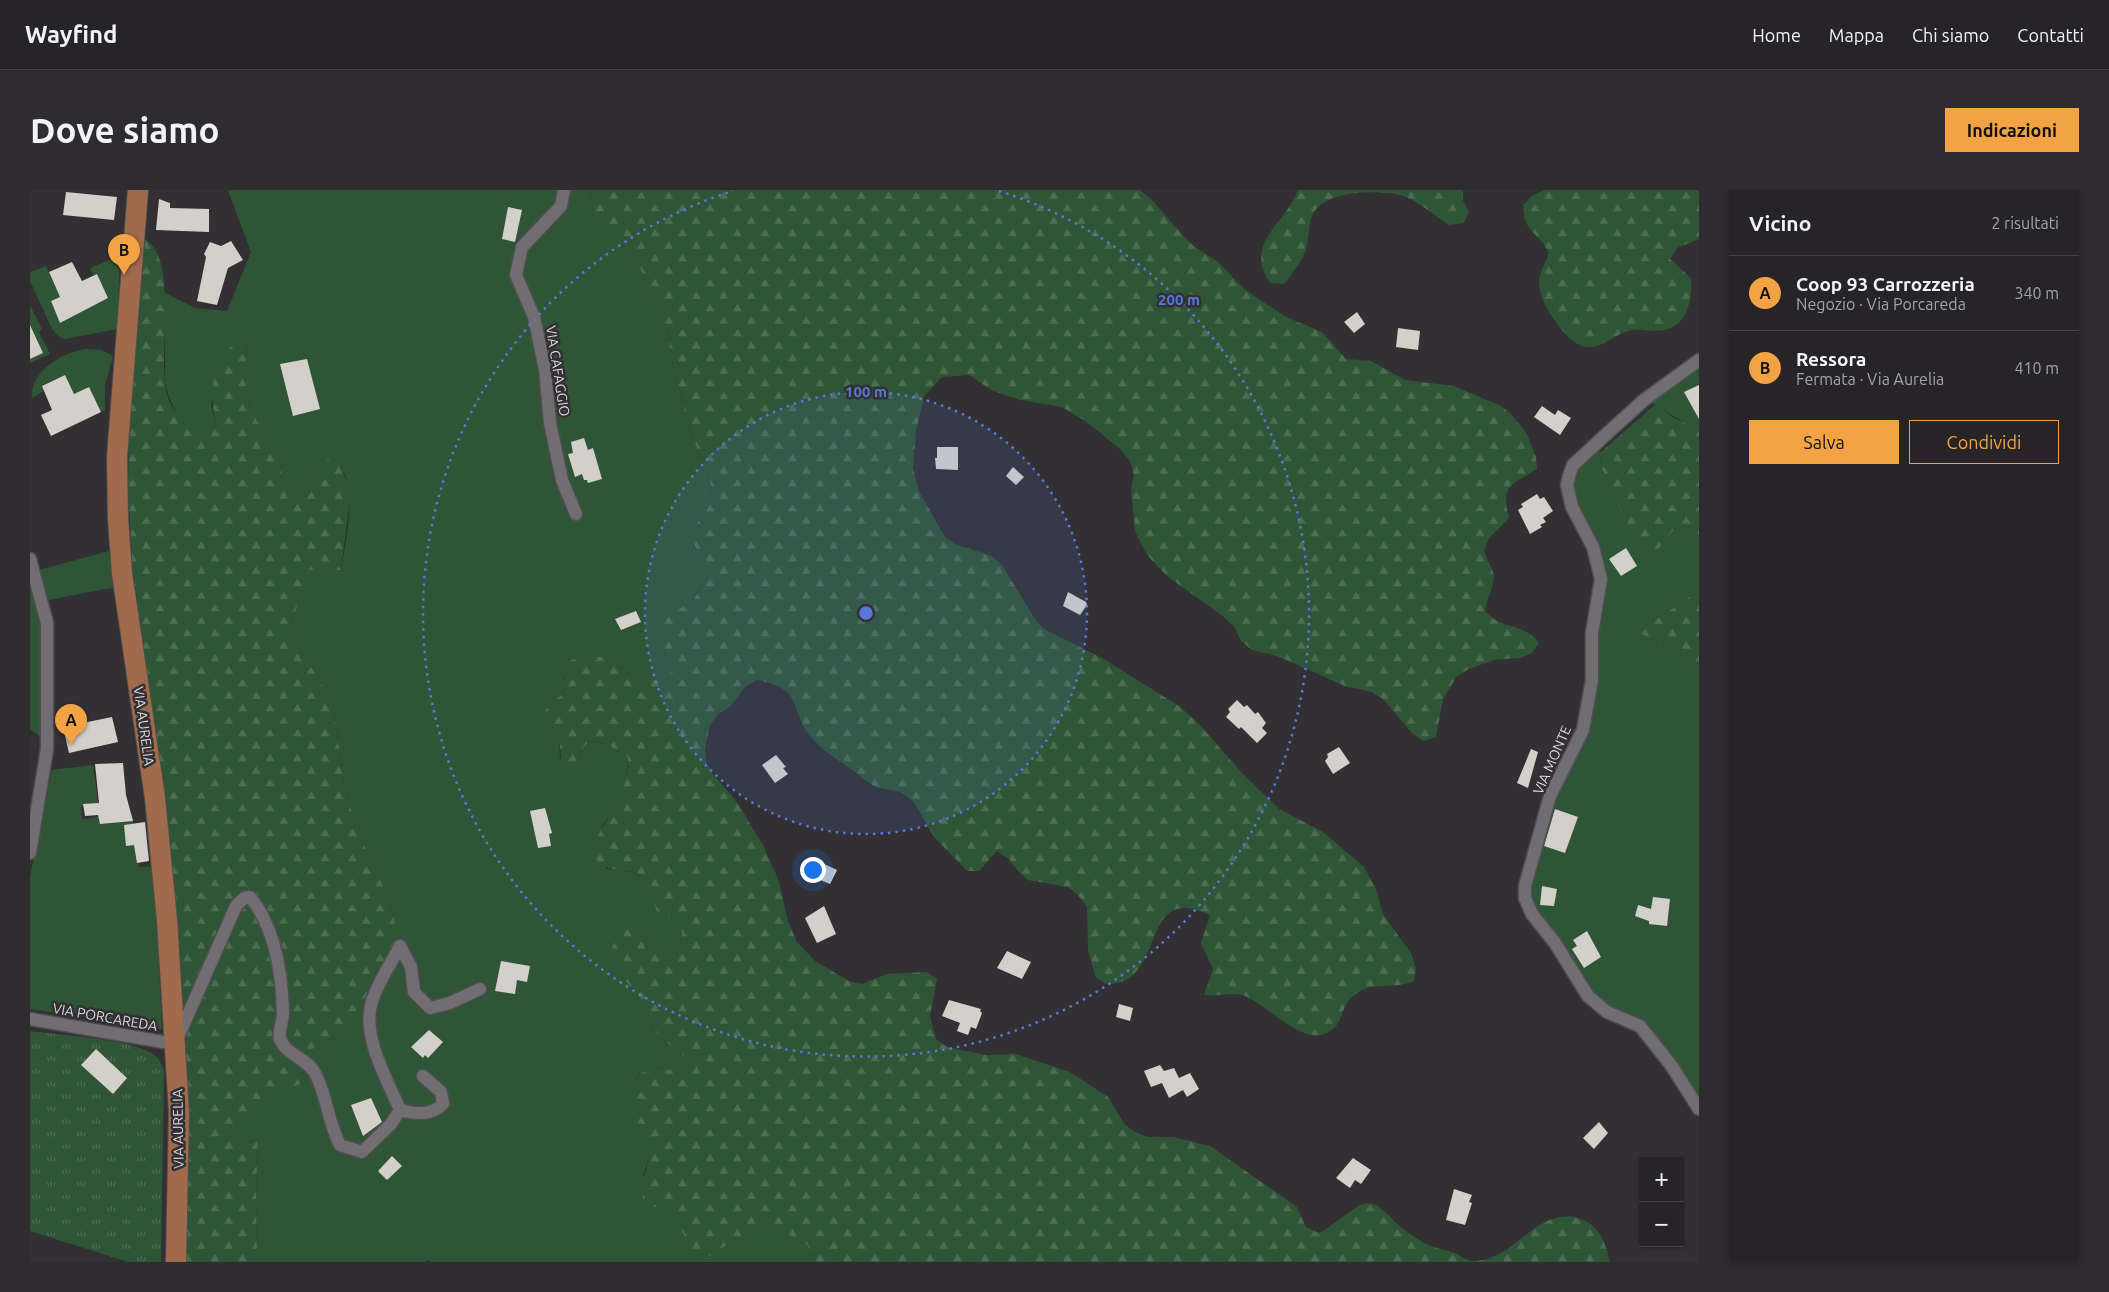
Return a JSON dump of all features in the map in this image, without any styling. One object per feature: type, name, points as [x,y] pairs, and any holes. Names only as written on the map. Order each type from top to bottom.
[{"type":"main road","name":"VIA AURELIA","points":[[138,190],[118,456],[118,518],[122,573],[155,798],[167,920],[179,1170],[176,1262]]},
{"type":"street","name":"VIA CAFAGGIO","points":[[564,190],[561,206],[522,248],[516,275],[534,316],[546,370],[552,432],[562,480],[576,514]]},
{"type":"street","name":"VIA MONTE","points":[[1699,360],[1644,400],[1573,465],[1569,476],[1567,485],[1572,507],[1593,547],[1601,579],[1592,633],[1592,680],[1583,730],[1550,796],[1524,886],[1525,898],[1532,914],[1555,943],[1588,996],[1607,1012],[1640,1026],[1671,1065],[1699,1109]]},
{"type":"street","points":[[30,559],[47,624],[47,749],[30,853]]},
{"type":"street","points":[[174,1044],[236,906],[244,898],[250,897],[267,922],[275,953],[281,985],[283,1016],[279,1036],[283,1046],[301,1058],[314,1071],[334,1133],[340,1145],[362,1152],[391,1124],[400,1110]]},
{"type":"street","points":[[400,1110],[377,1056],[368,1024],[372,1003],[400,946],[410,967],[414,992],[430,1008],[450,1003],[480,989]]},
{"type":"street","name":"VIA PORCAREDA","points":[[30,1019],[174,1044]]},
{"type":"street","points":[[400,1110],[414,1114],[435,1112],[443,1104],[441,1092],[423,1076]]},
{"type":"green space","points":[[228,190],[590,190],[594,219],[598,228],[630,252],[640,268],[666,325],[673,365],[690,430],[711,485],[710,504],[694,528],[694,547],[711,571],[661,643],[672,671],[667,680],[639,680],[608,659],[563,677],[563,691],[556,700],[547,705],[545,714],[559,740],[560,759],[579,762],[586,744],[592,742],[606,744],[628,757],[625,784],[618,802],[602,826],[606,869],[628,871],[643,878],[652,892],[658,913],[674,921],[681,929],[682,940],[676,957],[668,962],[653,950],[634,930],[621,976],[640,998],[657,1034],[690,1062],[690,1072],[652,1069],[641,1073],[635,1081],[633,1092],[635,1105],[648,1153],[643,1176],[672,1203],[709,1257],[741,1236],[759,1228],[768,1227],[776,1228],[807,1245],[817,1262],[431,1262],[427,1260],[425,1262],[257,1262],[256,1197],[258,1139],[239,1145],[233,1142],[235,1137],[261,1102],[306,1081],[299,1057],[346,1030],[399,940],[389,898],[356,827],[344,784],[333,703],[289,631],[309,569],[341,570],[349,513],[347,483],[343,471],[335,462],[315,475],[308,495],[281,485],[282,459],[250,410],[245,377],[247,343],[239,343],[222,357],[211,406],[216,422],[210,433],[199,436],[187,428],[177,414],[165,383],[165,293],[195,308],[227,311],[251,252]]},
{"type":"green space","points":[[590,190],[1140,190],[1152,200],[1186,239],[1196,248],[1217,261],[1244,289],[1286,317],[1322,332],[1346,359],[1371,361],[1405,380],[1454,386],[1501,406],[1511,414],[1527,434],[1536,457],[1537,469],[1510,487],[1506,499],[1509,518],[1489,538],[1484,550],[1494,576],[1485,611],[1499,622],[1533,636],[1539,643],[1532,653],[1520,658],[1493,660],[1469,669],[1457,676],[1443,699],[1436,737],[1423,741],[1412,733],[1384,700],[1372,692],[1345,686],[1277,656],[1252,650],[1241,641],[1235,628],[1224,617],[1167,576],[1147,555],[1135,531],[1131,489],[1134,475],[1130,461],[1121,450],[1087,422],[1062,407],[1021,400],[993,391],[969,375],[942,377],[924,396],[916,431],[913,469],[920,493],[945,537],[955,544],[992,556],[1002,565],[1035,619],[1044,629],[1102,658],[1179,706],[1198,723],[1241,772],[1279,809],[1323,832],[1364,867],[1376,889],[1383,914],[1412,955],[1416,969],[1414,981],[1406,984],[1367,988],[1360,991],[1348,1001],[1334,1029],[1328,1032],[1320,1035],[1310,1035],[1300,1031],[1242,995],[1204,995],[1213,969],[1201,943],[1210,915],[1191,909],[1177,909],[1167,915],[1160,925],[1142,964],[1133,975],[1121,982],[1108,985],[1096,978],[1088,950],[1087,907],[1078,895],[1068,887],[1028,880],[1009,859],[997,851],[979,871],[967,871],[941,845],[910,799],[898,791],[873,785],[823,749],[805,729],[790,696],[783,689],[773,684],[757,680],[746,686],[730,707],[718,714],[710,725],[705,749],[706,761],[712,773],[737,802],[764,847],[779,882],[788,921],[797,942],[815,961],[849,981],[862,984],[887,974],[926,972],[937,979],[930,1016],[936,1039],[947,1047],[986,1055],[1015,1054],[1070,1072],[1108,1097],[1125,1125],[1135,1132],[1148,1137],[1173,1137],[1210,1146],[1297,1207],[1306,1227],[1319,1233],[1359,1206],[1373,1204],[1381,1208],[1398,1225],[1426,1244],[1476,1261],[1490,1258],[1503,1252],[1538,1226],[1550,1220],[1563,1217],[1578,1218],[1591,1225],[1600,1235],[1604,1241],[1610,1262],[817,1262],[807,1245],[776,1228],[768,1227],[759,1228],[741,1236],[709,1257],[701,1255],[689,1244],[684,1236],[672,1203],[654,1207],[645,1203],[642,1190],[648,1154],[632,1111],[632,1089],[638,1076],[644,1072],[651,1069],[665,1069],[690,1072],[690,1062],[657,1034],[640,998],[621,976],[616,966],[612,946],[626,930],[634,930],[653,950],[668,962],[676,957],[681,940],[681,929],[673,920],[657,913],[652,892],[645,880],[636,873],[608,868],[600,864],[593,854],[600,833],[614,809],[624,786],[628,757],[606,744],[592,742],[586,744],[579,762],[573,769],[563,768],[559,740],[545,714],[547,705],[562,693],[564,666],[571,660],[599,657],[608,659],[639,680],[667,680],[672,671],[661,643],[663,623],[669,616],[693,600],[711,571],[699,556],[691,537],[694,528],[710,504],[711,485],[690,430],[673,365],[666,325],[640,268],[630,252],[598,228],[594,219]]},
{"type":"green space","points":[[1298,190],[1463,190],[1463,201],[1469,212],[1463,223],[1449,225],[1418,204],[1400,195],[1367,192],[1331,199],[1314,212],[1309,225],[1306,249],[1284,284],[1270,283],[1263,269],[1261,257],[1264,245]]},
{"type":"green space","points":[[1545,190],[1699,190],[1699,239],[1677,248],[1670,259],[1691,278],[1691,294],[1683,318],[1672,328],[1655,331],[1629,331],[1593,347],[1587,347],[1570,339],[1555,321],[1543,300],[1539,282],[1549,253],[1529,227],[1524,214],[1523,205],[1533,195]]},
{"type":"green space","points":[[145,239],[156,251],[162,268],[165,289],[165,381],[168,398],[180,417],[196,433],[202,435],[210,433],[216,422],[213,386],[219,361],[225,351],[234,345],[247,343],[245,377],[250,410],[282,459],[281,485],[308,495],[319,465],[330,459],[339,464],[351,490],[341,570],[309,570],[289,631],[333,703],[344,784],[356,827],[389,898],[399,940],[346,1030],[299,1057],[306,1081],[262,1102],[235,1137],[233,1142],[239,1145],[258,1139],[256,1197],[257,1262],[183,1262],[157,751],[132,563],[128,483],[130,405]]},
{"type":"green space","points":[[120,256],[117,329],[65,339],[58,336],[52,329],[30,281],[30,272],[46,266],[58,292],[62,296],[51,301],[60,323],[108,298],[97,274],[93,275],[90,268]]},
{"type":"green space","points":[[30,305],[42,329],[39,332],[50,354],[30,363],[30,359],[43,353],[30,329]]},
{"type":"green space","points":[[87,349],[101,350],[113,356],[105,385],[105,410],[101,412],[89,388],[74,394],[65,375],[42,385],[44,391],[32,398],[33,388],[43,370],[51,363],[70,353]]},
{"type":"green space","points":[[1699,360],[1699,430],[1644,400]]},
{"type":"green space","points":[[1656,404],[1674,418],[1699,430],[1699,535],[1687,527],[1677,526],[1655,553],[1647,549],[1625,522],[1610,482],[1600,467],[1601,452]]},
{"type":"green space","points":[[1593,447],[1601,452],[1600,467],[1610,482],[1616,498],[1655,553],[1677,526],[1687,527],[1699,535],[1699,591],[1637,632],[1672,649],[1699,667],[1699,1106],[1641,1025],[1589,995],[1544,928],[1527,888],[1555,798],[1587,731],[1601,593],[1569,476]]},
{"type":"green space","points":[[109,551],[116,587],[48,600],[39,570]]},
{"type":"green space","points":[[30,584],[44,625],[43,739],[30,729]]},
{"type":"green space","points":[[1699,591],[1699,667],[1672,649],[1637,632]]},
{"type":"green space","points":[[93,765],[98,803],[81,806],[82,819],[132,813],[139,867],[154,866],[162,1029],[30,1009],[30,876],[52,770]]},
{"type":"green space","points":[[30,1031],[116,1042],[147,1051],[159,1060],[164,1071],[161,1262],[128,1262],[30,1231]]},
{"type":"building","points":[[66,192],[117,197],[114,220],[63,215]]},
{"type":"building","points":[[159,199],[170,203],[170,208],[209,209],[209,232],[156,230]]},
{"type":"building","points":[[508,207],[522,210],[515,242],[502,239]]},
{"type":"building","points":[[231,241],[243,260],[228,268],[217,305],[197,301],[206,257],[204,254],[210,242],[221,246]]},
{"type":"building","points":[[72,262],[82,281],[97,274],[108,298],[60,323],[51,301],[60,297],[49,272]]},
{"type":"building","points":[[1357,312],[1365,324],[1354,333],[1344,322]]},
{"type":"building","points":[[30,325],[43,353],[30,359]]},
{"type":"building","points":[[1398,328],[1420,331],[1418,350],[1396,347]]},
{"type":"building","points":[[307,359],[320,409],[293,416],[280,364]]},
{"type":"building","points":[[65,375],[74,394],[89,387],[101,412],[51,436],[41,415],[52,410],[42,386]]},
{"type":"building","points":[[1699,385],[1699,419],[1684,392]]},
{"type":"building","points":[[1542,406],[1555,415],[1558,410],[1571,418],[1560,435],[1534,417]]},
{"type":"building","points":[[584,438],[588,450],[593,448],[602,479],[588,483],[587,480],[584,480],[582,474],[575,477],[568,454],[573,453],[571,442]]},
{"type":"building","points":[[937,447],[958,447],[958,470],[936,469]]},
{"type":"building","points":[[1013,467],[1024,477],[1016,485],[1006,476]]},
{"type":"building","points":[[1537,494],[1540,499],[1544,497],[1553,511],[1543,518],[1546,522],[1540,525],[1542,527],[1530,534],[1518,510],[1523,507],[1521,504]]},
{"type":"building","points":[[1626,548],[1637,566],[1621,576],[1609,559]]},
{"type":"building","points":[[1068,592],[1086,602],[1087,605],[1080,615],[1063,606]]},
{"type":"building","points":[[636,611],[641,622],[621,630],[615,619]]},
{"type":"building","points":[[1237,700],[1244,707],[1247,705],[1255,714],[1258,712],[1266,723],[1262,728],[1267,733],[1257,743],[1241,727],[1239,729],[1226,717],[1230,712],[1228,709]]},
{"type":"building","points":[[112,717],[118,742],[69,753],[63,727]]},
{"type":"building","points":[[1339,747],[1350,763],[1333,774],[1325,761],[1328,757],[1327,754]]},
{"type":"building","points":[[1531,749],[1538,752],[1528,788],[1517,783]]},
{"type":"building","points":[[776,755],[786,767],[783,768],[788,774],[775,783],[762,765]]},
{"type":"building","points":[[123,763],[126,795],[133,821],[100,824],[98,815],[85,816],[83,804],[99,803],[95,764]]},
{"type":"building","points":[[545,808],[552,833],[549,834],[551,846],[538,848],[530,811]]},
{"type":"building","points":[[1555,809],[1578,817],[1565,853],[1544,846]]},
{"type":"building","points":[[145,822],[149,861],[137,863],[134,845],[126,846],[124,825]]},
{"type":"building","points":[[811,858],[837,870],[830,884],[803,873]]},
{"type":"building","points":[[1542,886],[1557,889],[1554,906],[1540,905]]},
{"type":"building","points":[[1653,897],[1670,899],[1667,926],[1649,924],[1649,921],[1635,916],[1638,905],[1651,909]]},
{"type":"building","points":[[824,906],[836,934],[817,943],[805,918]]},
{"type":"building","points":[[1587,931],[1601,957],[1584,968],[1572,949],[1577,946],[1573,940]]},
{"type":"building","points":[[1007,951],[1031,962],[1022,979],[997,968]]},
{"type":"building","points":[[501,961],[530,966],[527,982],[517,980],[515,994],[495,991]]},
{"type":"building","points":[[949,1000],[981,1009],[982,1013],[976,1029],[971,1027],[968,1035],[957,1031],[960,1023],[942,1016]]},
{"type":"building","points":[[1119,1004],[1133,1008],[1130,1021],[1116,1017]]},
{"type":"building","points":[[429,1030],[443,1042],[428,1058],[425,1055],[423,1058],[411,1047]]},
{"type":"building","points":[[96,1049],[127,1078],[113,1094],[81,1065]]},
{"type":"building","points":[[1160,1065],[1164,1071],[1174,1068],[1179,1078],[1190,1073],[1199,1089],[1187,1097],[1183,1090],[1169,1098],[1162,1083],[1151,1087],[1144,1071]]},
{"type":"building","points":[[371,1098],[382,1122],[363,1136],[351,1105]]},
{"type":"building","points":[[1599,1122],[1608,1133],[1594,1149],[1583,1138]]},
{"type":"building","points":[[392,1156],[402,1166],[387,1180],[378,1171]]},
{"type":"building","points":[[1353,1158],[1371,1170],[1361,1184],[1355,1180],[1350,1188],[1336,1178]]},
{"type":"building","points":[[1454,1189],[1472,1195],[1469,1202],[1472,1203],[1465,1225],[1446,1220]]},
{"type":"place","name":"Ressora","points":[[124,275]]},
{"type":"place","name":"Coop 93 Carrozzeria","points":[[71,745]]}]
